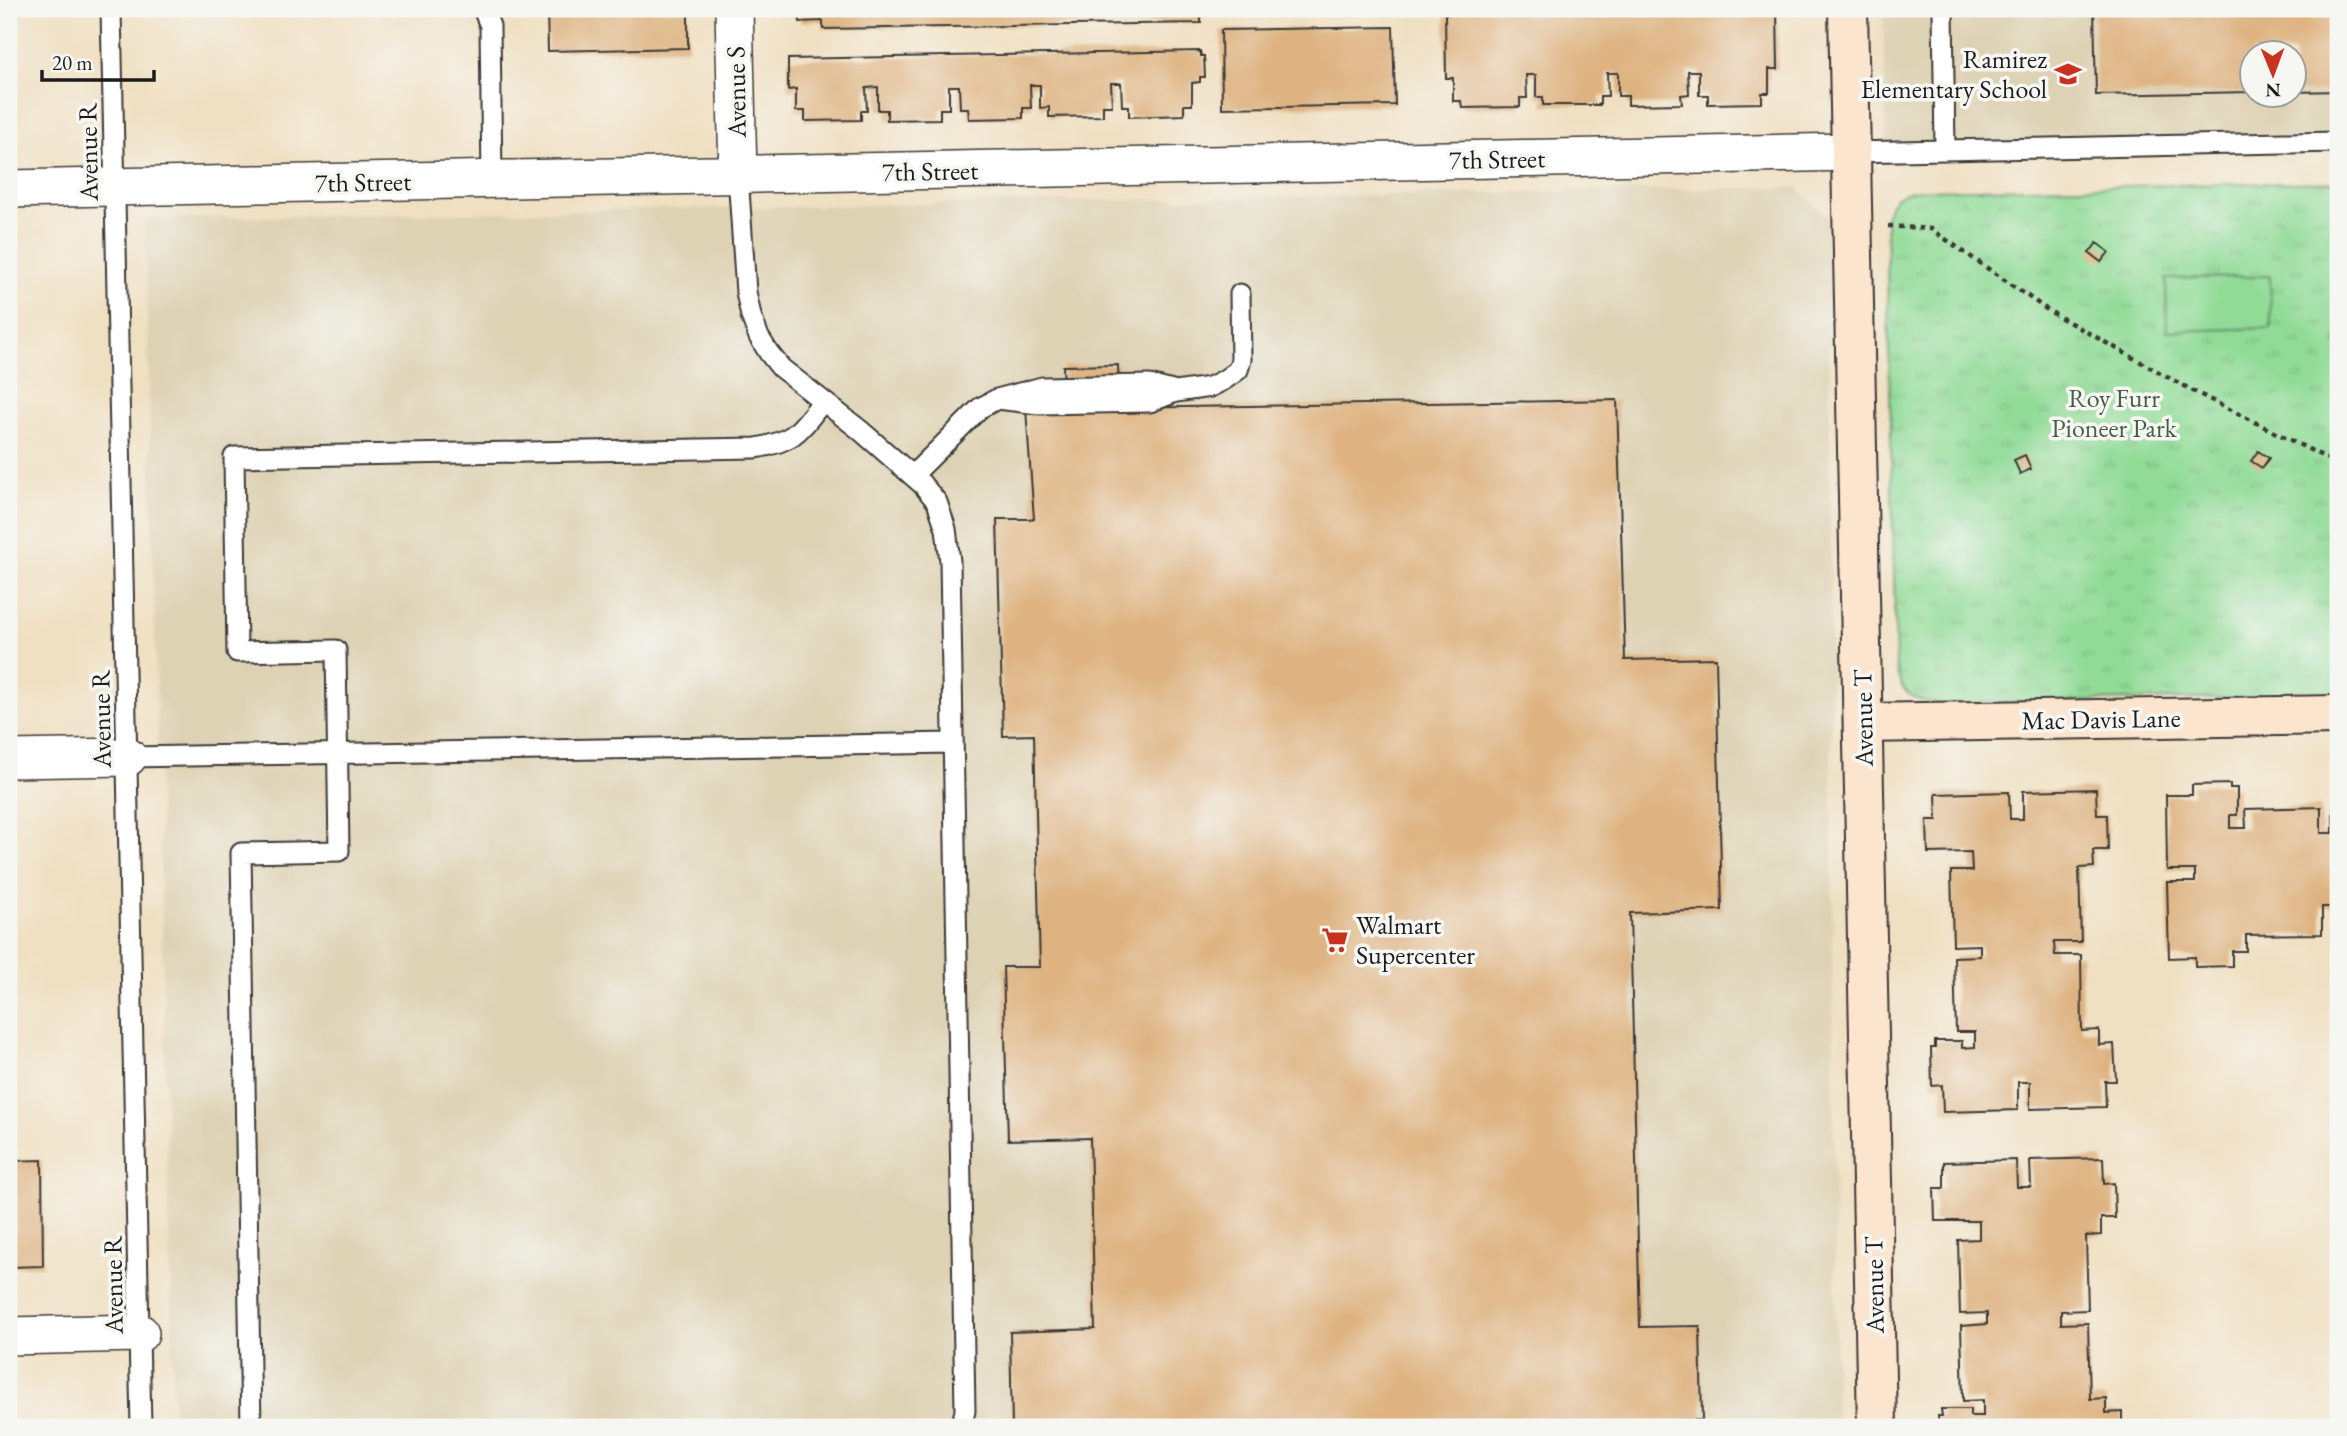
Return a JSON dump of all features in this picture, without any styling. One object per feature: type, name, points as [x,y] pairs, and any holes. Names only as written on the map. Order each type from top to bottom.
[{"type":"street","name":"Avenue S","points":[[734,9],[738,175]]},
{"type":"street","name":"Avenue T","points":[[1849,9],[1877,1427]]},
{"type":"street","name":"7th Street","points":[[9,189],[1851,152]]},
{"type":"street","name":"Mac Davis Lane","points":[[1863,723],[2338,715]]},
{"type":"street","points":[[9,759],[128,757]]},
{"type":"street","points":[[9,1336],[140,1333]]},
{"type":"lane","name":"Avenue R","points":[[111,9],[141,1427]]},
{"type":"lane","points":[[483,9],[491,26],[492,180]]},
{"type":"lane","points":[[1943,9],[1945,150]]},
{"type":"lane","points":[[1851,152],[2338,142]]},
{"type":"lane","points":[[738,175],[746,292],[751,316],[769,354],[781,368],[913,475],[937,502],[946,529],[950,561],[965,1411],[961,1427]]},
{"type":"lane","points":[[913,475],[980,408],[998,399],[1042,387],[1149,385],[1176,392],[1210,387],[1224,380],[1238,370],[1241,360],[1240,294]]},
{"type":"lane","points":[[251,1427],[241,853],[339,851],[336,650],[237,652],[234,457],[756,448],[780,444],[796,435],[823,401]]},
{"type":"lane","points":[[128,757],[953,743]]},
{"type":"path","points":[[1853,224],[1931,229],[2049,310],[2193,391],[2338,464]]},
{"type":"shaded area","name":"Ramirez Elementary School","points":[[1883,9],[2338,9],[2338,138],[1886,146]]},
{"type":"shaded area","points":[[1797,187],[1828,218],[1836,1427],[174,1427],[145,219]]},
{"type":"green space","name":"Roy Furr Pioneer Park","points":[[2338,182],[2338,696],[1939,704],[1909,694],[1901,683],[1896,666],[1886,216],[1894,200],[1907,192],[1919,190]]},
{"type":"green space","points":[[2270,276],[2271,328],[2167,331],[2166,279]]},
{"type":"building","points":[[547,9],[688,9],[688,48],[548,51]]},
{"type":"building","points":[[790,9],[1201,9],[1201,23],[823,29],[823,21],[800,22],[799,13],[790,13]]},
{"type":"building","points":[[1454,9],[1524,9],[1524,14],[1536,14],[1535,9],[1606,9],[1606,12],[1616,12],[1616,9],[1777,9],[1778,69],[1769,69],[1769,93],[1762,93],[1762,103],[1708,104],[1708,95],[1699,95],[1699,71],[1688,71],[1689,94],[1681,95],[1682,104],[1628,105],[1628,96],[1618,96],[1618,73],[1607,73],[1608,96],[1600,96],[1600,105],[1543,105],[1543,97],[1536,97],[1536,75],[1526,75],[1527,98],[1520,98],[1520,107],[1462,108],[1461,101],[1453,101],[1453,78],[1446,78],[1445,14],[1454,14]]},
{"type":"building","points":[[2094,9],[2338,9],[2338,91],[2308,92],[2308,38],[2238,38],[2238,92],[2096,95]]},
{"type":"building","points":[[1393,27],[1395,105],[1222,108],[1221,30]]},
{"type":"building","points":[[1200,51],[1201,56],[1204,56],[1205,77],[1200,77],[1200,82],[1192,83],[1192,105],[1184,105],[1184,115],[1129,117],[1129,106],[1122,106],[1121,83],[1111,83],[1112,106],[1103,106],[1103,116],[1049,117],[1049,107],[1040,108],[1040,85],[1030,85],[1031,108],[1023,108],[1023,118],[969,119],[968,108],[960,108],[959,86],[949,86],[949,109],[940,109],[940,119],[887,120],[887,110],[878,110],[878,87],[866,88],[867,111],[861,111],[861,120],[805,121],[805,111],[796,111],[796,89],[788,90],[788,59]]},
{"type":"building","points":[[2097,243],[2109,252],[2101,262],[2089,253]]},
{"type":"building","name":"Walmart Supercenter","points":[[1118,365],[1120,408],[1617,400],[1625,660],[1716,658],[1722,910],[1630,913],[1640,1327],[1700,1326],[1702,1420],[1511,1427],[1012,1427],[1010,1332],[1095,1329],[1090,1138],[1008,1140],[1003,967],[1040,967],[1034,735],[1003,736],[997,519],[1034,519],[1026,409],[1065,410],[1063,366]]},
{"type":"building","points":[[2258,451],[2269,458],[2262,468],[2251,461]]},
{"type":"building","points":[[2025,455],[2031,469],[2020,474],[2014,460]]},
{"type":"building","points":[[2230,784],[2230,788],[2237,788],[2237,815],[2230,815],[2230,828],[2246,828],[2245,809],[2321,807],[2321,833],[2333,833],[2333,807],[2338,807],[2338,933],[2335,907],[2322,907],[2322,934],[2246,935],[2246,951],[2232,951],[2232,966],[2195,967],[2195,957],[2169,958],[2167,882],[2195,882],[2195,870],[2167,870],[2166,795],[2192,795],[2192,785]]},
{"type":"building","points":[[2096,789],[2097,815],[2107,815],[2108,850],[2093,850],[2094,867],[2079,868],[2081,942],[2054,942],[2055,955],[2081,955],[2082,1031],[2099,1030],[2099,1045],[2114,1044],[2116,1081],[2105,1081],[2106,1107],[2030,1109],[2030,1082],[2018,1082],[2018,1110],[1943,1112],[1942,1085],[1932,1086],[1931,1048],[1935,1048],[1935,1041],[1962,1041],[1962,1048],[1975,1047],[1975,1032],[1956,1032],[1954,957],[1980,956],[1980,945],[1953,946],[1951,871],[1972,871],[1971,852],[1928,853],[1927,820],[1937,820],[1936,794],[2009,792],[2010,819],[2023,819],[2023,791]]},
{"type":"building","points":[[2103,1158],[2104,1184],[2114,1183],[2115,1218],[2101,1218],[2101,1235],[2086,1236],[2088,1310],[2061,1311],[2061,1324],[2088,1323],[2090,1399],[2106,1398],[2106,1413],[2122,1412],[2122,1427],[1939,1427],[1938,1416],[1942,1416],[1941,1409],[1970,1409],[1970,1416],[1983,1416],[1983,1400],[1963,1401],[1961,1326],[1987,1324],[1987,1313],[1960,1314],[1958,1240],[1979,1239],[1979,1221],[1935,1221],[1934,1188],[1944,1188],[1944,1162],[2016,1160],[2017,1187],[2031,1187],[2030,1160]]},
{"type":"building","points":[[42,1160],[43,1266],[9,1267],[9,1161]]},
{"type":"place","name":"Ramirez Elementary School","points":[[2068,74]]},
{"type":"place","name":"Walmart Supercenter","points":[[1335,940]]}]
